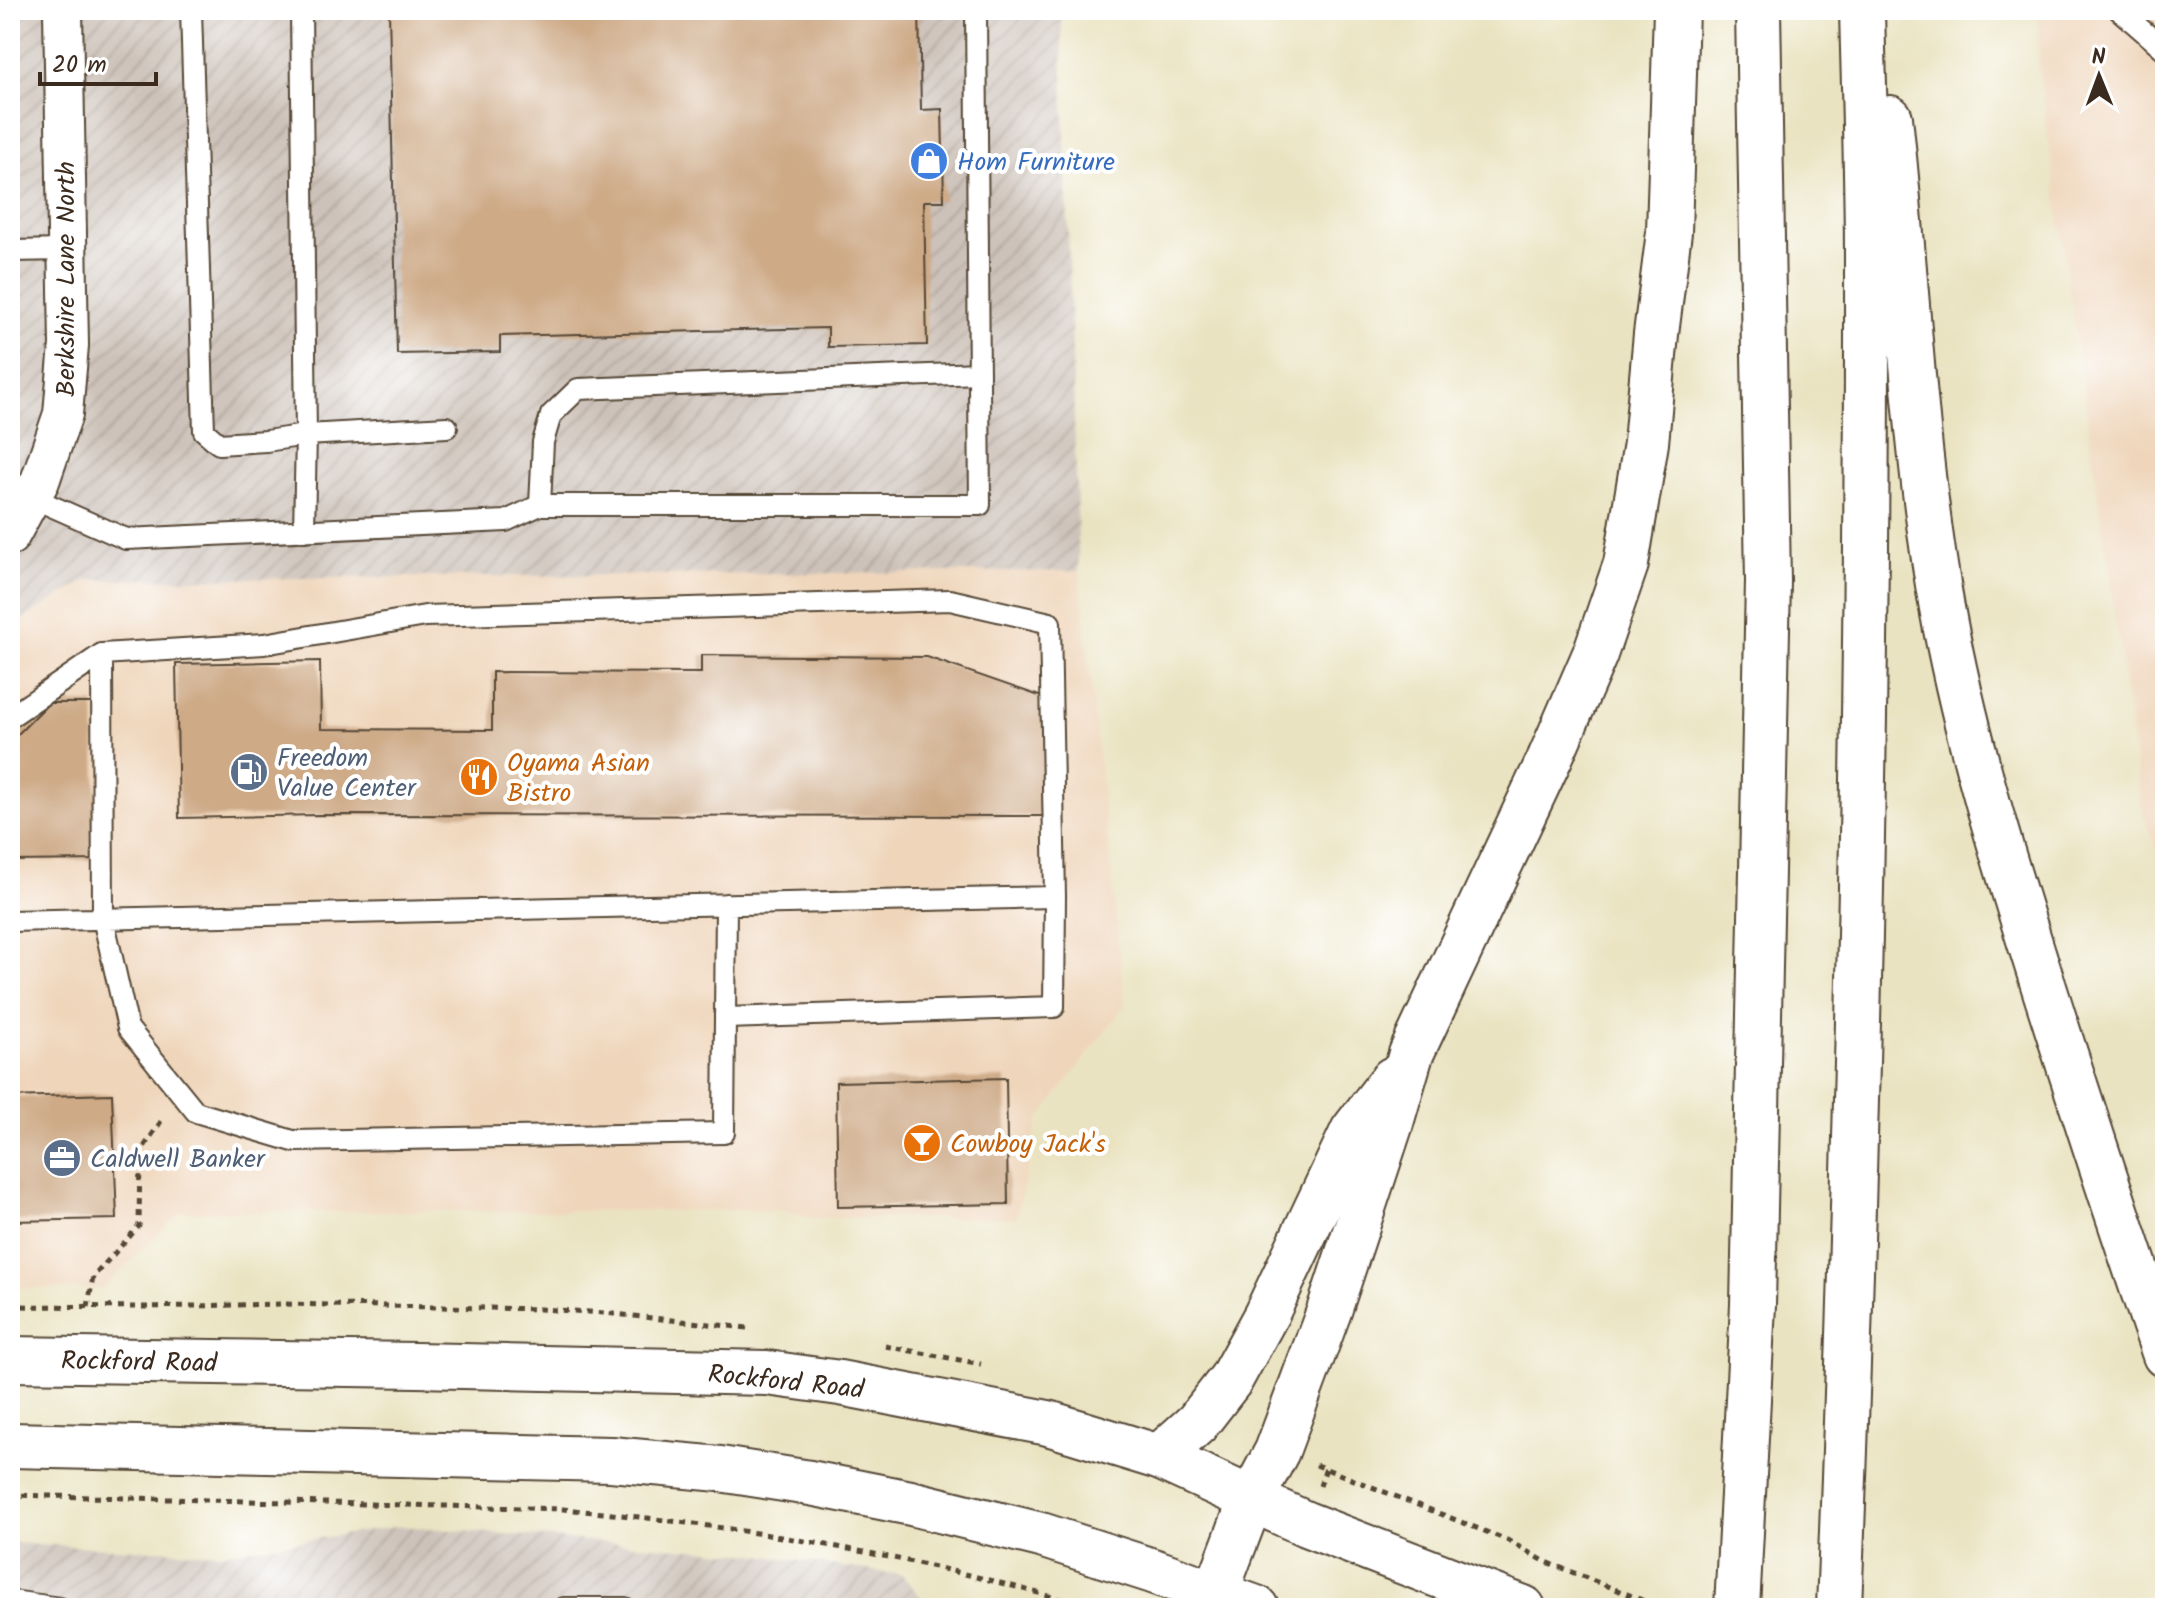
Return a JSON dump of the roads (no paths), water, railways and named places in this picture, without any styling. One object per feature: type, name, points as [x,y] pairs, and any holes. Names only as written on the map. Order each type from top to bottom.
[{"type":"main road","points":[[10,1445],[611,1459],[720,1469],[824,1485],[1041,1535],[1227,1603],[1251,1500],[1277,1451],[1329,1311],[1411,1054],[1550,758],[1595,654],[1626,564],[1646,443],[1669,232],[1676,10]]},
{"type":"main road","points":[[1737,1608],[1753,1305],[1768,581],[1758,10]]},
{"type":"main road","points":[[1839,1608],[1864,821],[1868,255],[1862,10]]},
{"type":"main road","points":[[1877,10],[1898,195],[1918,440],[1942,608],[1954,668],[1997,840],[2165,1355]]},
{"type":"main road","points":[[1159,1457],[1197,1423],[1231,1379],[1266,1315],[1353,1131],[1411,1054]]},
{"type":"main road","name":"Rockford Road","points":[[10,1359],[767,1373],[937,1400],[1048,1423],[1159,1457],[1350,1542],[1523,1608]]},
{"type":"street","name":"Berkshire Lane North","points":[[18,517],[40,481],[63,414],[69,345],[63,10]]},
{"type":"lane","points":[[191,10],[204,431],[219,444],[306,435],[447,427]]},
{"type":"lane","points":[[301,10],[306,435],[304,531]]},
{"type":"lane","points":[[18,517],[126,539],[506,521],[540,505],[980,505],[976,10]]},
{"type":"lane","points":[[2119,10],[2165,50]]},
{"type":"lane","points":[[10,251],[67,250]]},
{"type":"lane","points":[[540,505],[543,442],[551,415],[578,389],[979,373]]},
{"type":"lane","points":[[10,717],[102,654],[264,644],[425,616],[950,600],[1050,623],[1054,1007],[725,1018]]},
{"type":"lane","points":[[102,654],[103,918],[128,1028],[196,1112],[293,1141],[724,1133],[726,904]]},
{"type":"lane","points":[[10,921],[1055,897]]},
{"type":"lane","points":[[12,1603],[60,1608]]},
{"type":"lane","points":[[564,1608],[625,1608]]},
{"type":"place","name":"Hom Furniture","points":[[929,161]]},
{"type":"place","name":"Freedom Value Center","points":[[249,772]]},
{"type":"place","name":"Oyama Asian Bistro","points":[[479,777]]},
{"type":"place","name":"Cowboy Jack's","points":[[922,1143]]},
{"type":"place","name":"Caldwell Banker","points":[[62,1158]]}]
